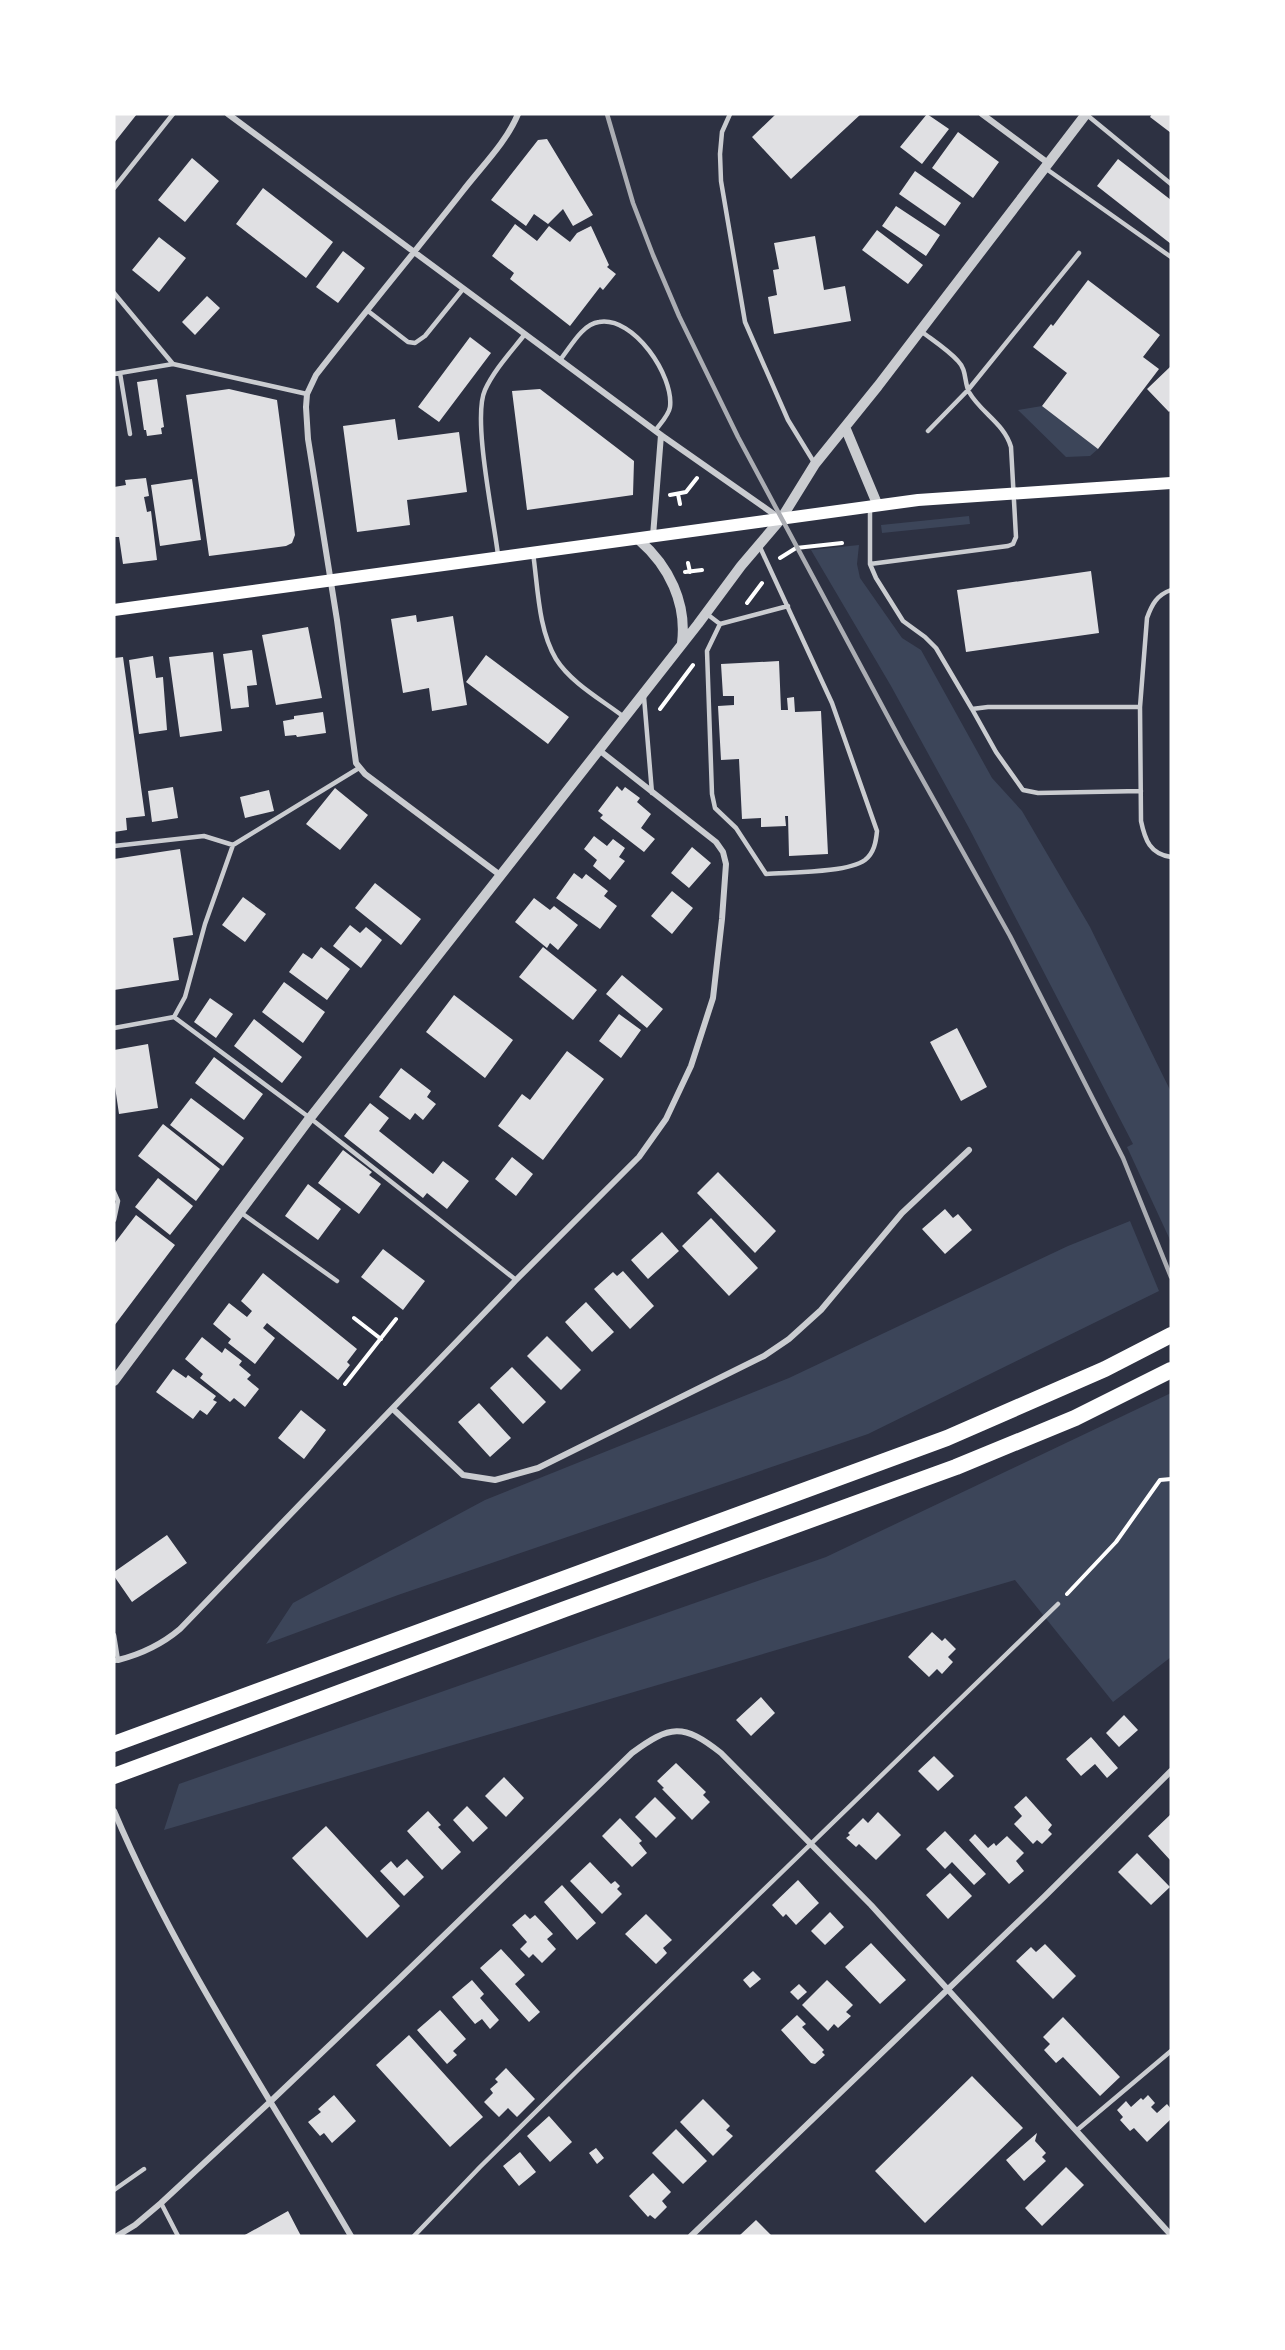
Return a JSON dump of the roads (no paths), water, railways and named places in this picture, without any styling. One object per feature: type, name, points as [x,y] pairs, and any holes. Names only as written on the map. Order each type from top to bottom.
[{"type":"highway","points":[[114,1744],[947,1438],[1105,1369],[1171,1335]]},
{"type":"highway","points":[[114,1776],[956,1467],[1075,1418],[1171,1370]]},
{"type":"main road","points":[[114,610],[639,540],[874,506],[1014,493],[1171,483]]},
{"type":"street","points":[[228,114],[658,433],[781,519]]},
{"type":"street","points":[[500,875],[359,768],[354,755],[331,581],[308,439],[306,407],[307,394],[316,375],[416,253],[509,131],[518,114]]},
{"type":"street","points":[[982,114],[1047,165]]},
{"type":"street","points":[[114,1381],[310,1118],[781,519],[815,464],[1086,114]]},
{"type":"street","points":[[845,427],[874,506]]},
{"type":"street","points":[[653,537],[658,433]]},
{"type":"street","points":[[639,540],[648,548],[674,585],[682,606],[684,625],[682,644]]},
{"type":"street","points":[[116,1660],[149,1650],[166,1641],[180,1629],[516,1280],[639,1157],[666,1119],[691,1066],[713,998],[726,864],[723,852],[716,842],[599,750]]},
{"type":"street","points":[[393,1409],[464,1475],[495,1480],[538,1468],[764,1356],[789,1339],[821,1310],[902,1213],[969,1149]]},
{"type":"street","points":[[117,2236],[135,2225],[161,2203],[271,2101],[632,1753],[662,1732],[676,1731],[689,1733],[705,1741],[728,1760],[812,1844],[871,1905],[1171,2235]]},
{"type":"street","points":[[691,2236],[1171,1772]]},
{"type":"street","points":[[114,1811],[169,1924],[351,2236]]},
{"type":"lane","points":[[114,188],[173,114]]},
{"type":"lane","points":[[730,114],[722,132],[721,181],[745,322],[788,420],[815,464]]},
{"type":"lane","points":[[1086,114],[1171,184]]},
{"type":"lane","points":[[1047,165],[1171,257]]},
{"type":"lane","points":[[928,431],[968,390],[1078,253]]},
{"type":"lane","points":[[368,311],[408,342],[415,343],[425,336],[463,289]]},
{"type":"lane","points":[[114,293],[173,364]]},
{"type":"lane","points":[[560,360],[580,335],[599,321],[610,322],[628,330],[651,351],[663,373],[669,394],[670,409],[658,433]]},
{"type":"lane","points":[[870,564],[1013,544],[1016,537],[1008,438],[1004,430],[968,390],[959,361],[920,330]]},
{"type":"lane","points":[[499,558],[481,428],[481,401],[491,379],[525,334]]},
{"type":"lane","points":[[130,434],[117,374],[173,364],[307,394]]},
{"type":"lane","points":[[874,506],[870,564],[876,578],[903,621],[936,648],[996,752],[1023,790],[1038,793],[1141,792]]},
{"type":"lane","points":[[759,545],[788,606],[832,703],[877,831],[876,845],[866,859],[851,867],[766,874],[736,828],[715,808],[712,795],[707,651],[720,624],[788,606]]},
{"type":"lane","points":[[533,553],[548,642],[557,660],[570,675],[624,717]]},
{"type":"lane","points":[[1171,590],[1160,594],[1151,606],[1147,618],[1140,707],[1141,821],[1144,838],[1151,848],[1162,856],[1171,857]]},
{"type":"lane","points":[[706,613],[720,624]]},
{"type":"lane","points":[[644,692],[652,793]]},
{"type":"lane","points":[[972,709],[988,707],[1140,707]]},
{"type":"lane","points":[[174,1017],[185,997],[205,924],[233,845],[359,768]]},
{"type":"lane","points":[[114,846],[204,836],[233,845]]},
{"type":"lane","points":[[114,1028],[174,1017],[310,1118],[516,1280]]},
{"type":"lane","points":[[114,1192],[118,1201],[114,1220]]},
{"type":"lane","points":[[240,1212],[337,1281]]},
{"type":"lane","points":[[414,2236],[545,2102],[1058,1604]]},
{"type":"lane","points":[[114,1635],[116,1660]]},
{"type":"lane","points":[[1076,2131],[1171,2051]]},
{"type":"lane","points":[[114,2190],[144,2169]]},
{"type":"lane","points":[[161,2203],[178,2236]]},
{"type":"railway","points":[[607,114],[633,203],[679,316],[738,437],[902,743],[1010,936],[1123,1158],[1171,1277]]}]
